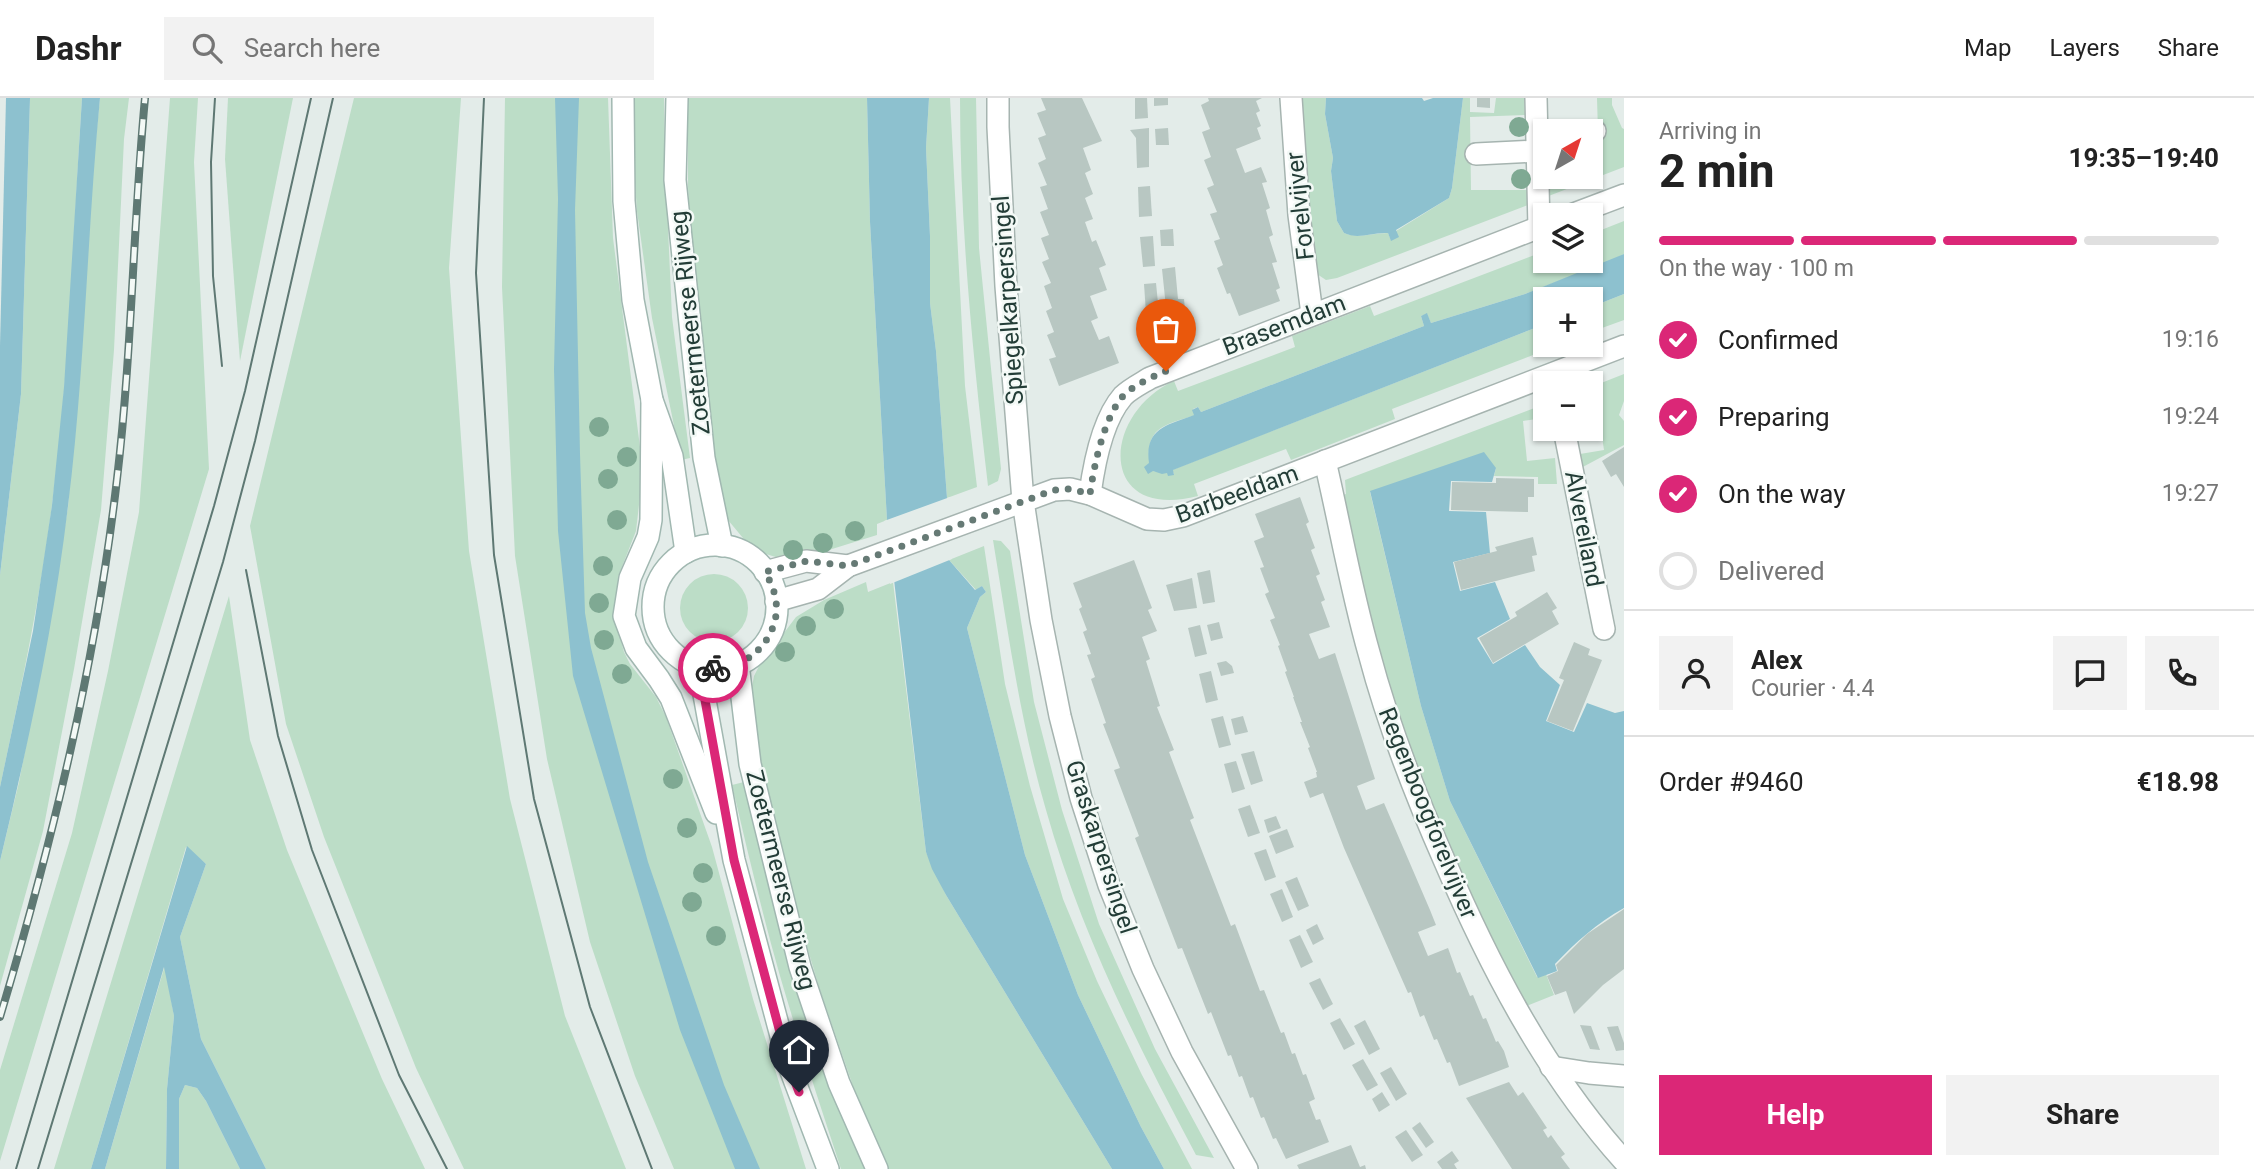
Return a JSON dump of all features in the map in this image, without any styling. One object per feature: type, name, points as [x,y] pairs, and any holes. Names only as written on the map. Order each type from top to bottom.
[{"type":"street","name":"Zoetermeerse Rijweg","points":[[623,98],[624,201],[632,288],[652,400],[671,456],[686,552]]},
{"type":"street","name":"Zoetermeerse Rijweg","points":[[677,98],[676,194],[704,458],[722,546]]},
{"type":"street","name":"Spiegelkarpersingel","points":[[998,98],[1006,286],[1023,501]]},
{"type":"street","name":"Forelvijver","points":[[1291,98],[1299,215],[1312,314]]},
{"type":"street","points":[[1536,98],[1538,119]]},
{"type":"street","points":[[1476,154],[1533,142]]},
{"type":"street","points":[[1603,203],[1624,195]]},
{"type":"street","name":"Brasemdam","points":[[1090,494],[1093,472],[1107,425],[1124,396],[1150,378],[1533,229]]},
{"type":"street","name":"Barbeeldam","points":[[1569,371],[1624,346]]},
{"type":"street","name":"Barbeeldam","points":[[776,601],[818,589],[848,566],[1054,490],[1070,489],[1090,494],[1147,519],[1164,520],[1183,516],[1533,386]]},
{"type":"street","points":[[652,400],[651,520],[648,537],[630,578],[624,616],[636,648],[671,698],[734,860]]},
{"type":"street","name":"Alvereiland","points":[[1566,441],[1604,629]]},
{"type":"street","name":"Regenboogforelvijver","points":[[1325,461],[1368,651],[1410,781],[1475,932],[1542,1055],[1624,1161]]},
{"type":"street","name":"Graskarpersingel","points":[[1023,501],[1041,620],[1060,716],[1081,798],[1109,886],[1143,970],[1182,1052],[1247,1169]]},
{"type":"street","points":[[722,546],[754,559],[765,572],[773,586],[776,616],[766,641],[749,658],[738,664],[719,668],[699,667],[668,648],[658,633],[653,611],[654,592],[661,575],[686,552],[700,547],[722,546]]},
{"type":"street","name":"Barbeeldam","points":[[765,572],[807,561],[848,566]]},
{"type":"street","name":"Zoetermeerse Rijweg","points":[[738,664],[750,764],[800,967],[839,1083],[877,1169]]},
{"type":"street","name":"Zoetermeerse Rijweg","points":[[699,667],[734,860],[789,1066],[828,1169]]},
{"type":"street","points":[[1551,1067],[1624,1076]]},
{"type":"green space","points":[[30,98],[82,98],[67,352],[58,454],[36,611],[0,787],[0,575],[21,394]]},
{"type":"green space","points":[[100,98],[129,98],[124,139],[114,350],[101,510],[43,831],[0,986],[0,861],[19,782],[47,637],[68,507]]},
{"type":"green space","points":[[170,98],[198,98],[194,162],[209,469],[0,1161],[0,1070],[72,833],[108,671],[139,512]]},
{"type":"green space","points":[[228,98],[293,98],[240,361],[225,159]]},
{"type":"green space","points":[[354,98],[461,98],[449,268],[469,551],[510,799],[565,1016],[626,1169],[464,1169],[416,1068],[324,837],[286,724],[250,526]]},
{"type":"green space","points":[[505,98],[608,98],[613,238],[643,470],[636,531],[618,577],[616,623],[630,664],[656,697],[666,717],[712,847],[753,999],[806,1169],[674,1169],[635,1076],[590,942],[547,759],[515,556],[502,287]]},
{"type":"green space","points":[[629,98],[664,98],[672,317],[690,458],[681,460],[652,318],[637,211]]},
{"type":"green space","points":[[688,98],[867,98],[870,222],[887,520],[877,524],[877,535],[816,554],[782,559],[760,552],[748,544],[728,520],[711,467],[695,298],[688,187]]},
{"type":"green space","points":[[929,98],[950,98],[965,386],[977,487],[947,498],[930,303],[926,148]]},
{"type":"green space","points":[[960,98],[976,98],[979,248],[1001,469],[998,481],[988,486],[968,292]]},
{"type":"green space","points":[[1297,98],[1326,98],[1325,114],[1333,158],[1331,171],[1337,221],[1344,233],[1360,236],[1388,233],[1391,240],[1396,231],[1449,198],[1463,98],[1470,98],[1470,112],[1494,113],[1496,98],[1524,98],[1525,115],[1470,117],[1471,190],[1527,190],[1528,205],[1326,280],[1317,274],[1309,235]]},
{"type":"green space","points":[[1597,98],[1612,98],[1612,105],[1624,129],[1624,167],[1603,175],[1603,119],[1598,119]]},
{"type":"green space","points":[[1546,189],[1567,189],[1546,197]]},
{"type":"green space","points":[[1624,221],[1624,254],[1603,264],[1603,229]]},
{"type":"green space","points":[[1533,256],[1533,273],[1579,273],[1543,287],[1533,287],[1533,291],[1525,294],[1431,323],[1427,314],[1421,316],[1424,326],[1201,412],[1198,407],[1193,409],[1195,415],[1169,424],[1156,432],[1149,448],[1151,466],[1153,471],[1174,474],[1172,470],[1533,329],[1533,355],[1392,409],[1395,419],[1291,460],[1286,449],[1194,484],[1198,496],[1165,500],[1141,494],[1127,480],[1121,461],[1123,439],[1133,417],[1150,396],[1174,381],[1178,391],[1295,347],[1292,336],[1370,306],[1374,316]]},
{"type":"green space","points":[[1624,294],[1624,320],[1603,328],[1603,302]]},
{"type":"green space","points":[[1624,374],[1624,401],[1619,415],[1624,421],[1624,445],[1579,469],[1574,455],[1604,450],[1603,382]]},
{"type":"green space","points":[[1533,409],[1533,420],[1523,421],[1527,461],[1555,458],[1557,484],[1538,484],[1538,477],[1494,476],[1496,468],[1370,492],[1421,706],[1450,801],[1537,977],[1546,974],[1554,995],[1524,1007],[1488,942],[1414,769],[1369,623],[1341,496],[1346,494],[1345,480]]},
{"type":"green space","points":[[993,540],[1001,541],[1010,551],[1034,702],[1062,810],[1099,924],[1155,1049],[1214,1158],[1196,1155],[1132,1029],[1075,899],[1046,810],[1029,743]]},
{"type":"green space","points":[[984,546],[1005,684],[1030,786],[1063,899],[1097,981],[1142,1075],[1192,1169],[1164,1169],[1141,1127],[1078,995],[1025,855],[967,628],[980,597],[986,592],[982,586],[976,590],[949,560]]},
{"type":"green space","points":[[721,574],[742,589],[748,601],[746,621],[738,632],[721,642],[707,642],[690,632],[682,621],[680,601],[690,584],[701,576]]},
{"type":"green space","points":[[866,582],[868,592],[893,582],[926,852],[946,895],[1112,1169],[889,1169],[854,1089],[794,903],[767,792],[751,692],[759,666],[796,617],[824,600]]},
{"type":"green space","points":[[229,596],[250,740],[287,850],[382,1079],[425,1169],[266,1169],[201,1039],[180,937],[206,864],[186,847],[91,1169],[54,1169]]},
{"type":"green space","points":[[744,782],[781,930],[809,1027],[844,1122],[865,1169],[841,1169],[802,1049],[767,929],[732,785]]},
{"type":"green space","points":[[165,965],[174,1016],[167,1089],[166,1169],[105,1169]]},
{"type":"green space","points":[[185,1085],[197,1088],[206,1101],[240,1169],[179,1169],[179,1099]]},
{"type":"water","points":[[6,98],[30,98],[21,394],[0,575],[0,346]]},
{"type":"water","points":[[82,98],[100,98],[74,455],[48,640],[0,861],[0,787],[33,631],[52,505],[64,387]]},
{"type":"water","points":[[555,98],[579,98],[575,210],[580,454],[585,613],[591,648],[648,862],[724,1085],[760,1169],[735,1169],[680,1030],[573,676],[558,531],[554,369],[558,199]]},
{"type":"water","points":[[867,98],[929,98],[926,148],[930,303],[947,498],[949,560],[975,590],[982,586],[986,592],[980,597],[967,628],[1025,855],[1078,995],[1164,1169],[1112,1169],[946,895],[926,852],[887,520],[870,222]]},
{"type":"water","points":[[1326,98],[1422,98],[1424,101],[1433,98],[1463,98],[1449,198],[1396,230],[1399,237],[1391,241],[1388,233],[1355,236],[1344,233],[1337,221],[1331,171],[1333,158],[1325,114]]},
{"type":"water","points":[[1624,254],[1624,294],[1603,302],[1603,287],[1542,287],[1577,273],[1603,273],[1603,262]]},
{"type":"water","points":[[1533,291],[1533,329],[1173,470],[1174,475],[1168,476],[1167,473],[1153,471],[1148,474],[1144,467],[1149,463],[1148,451],[1154,435],[1167,425],[1194,415],[1192,410],[1198,407],[1201,412],[1424,326],[1421,316],[1427,313],[1431,323]]},
{"type":"water","points":[[1484,452],[1496,468],[1492,482],[1451,481],[1449,511],[1486,512],[1490,553],[1453,562],[1460,591],[1495,582],[1510,619],[1477,638],[1493,664],[1525,645],[1540,667],[1560,685],[1546,721],[1574,732],[1587,703],[1615,713],[1624,711],[1624,908],[1571,948],[1555,964],[1557,971],[1538,978],[1450,801],[1421,706],[1370,491]]},
{"type":"water","points":[[187,846],[206,864],[180,937],[201,1039],[266,1169],[240,1169],[206,1101],[197,1088],[185,1085],[179,1099],[179,1169],[166,1169],[167,1089],[174,1016],[164,967],[105,1169],[91,1169]]},
{"type":"pier","points":[[950,497],[952,559],[890,584],[884,521]]},
{"type":"building","points":[[1041,98],[1082,98],[1102,141],[1083,148],[1091,170],[1085,173],[1093,194],[1085,198],[1093,219],[1085,222],[1092,242],[1096,240],[1106,265],[1099,268],[1107,290],[1090,296],[1098,318],[1091,321],[1099,340],[1109,336],[1119,363],[1059,386],[1049,359],[1056,357],[1047,335],[1054,332],[1046,311],[1052,308],[1044,286],[1051,283],[1042,262],[1049,259],[1041,238],[1049,235],[1040,212],[1048,209],[1040,187],[1047,185],[1038,163],[1046,159],[1038,138],[1046,135],[1037,113],[1046,110]]},
{"type":"building","points":[[1135,98],[1147,98],[1148,118],[1135,119]]},
{"type":"building","points":[[1154,98],[1168,98],[1168,105],[1154,106]]},
{"type":"building","points":[[1208,98],[1262,98],[1256,101],[1260,111],[1256,113],[1261,126],[1257,128],[1261,139],[1236,149],[1245,173],[1261,167],[1267,182],[1262,183],[1270,208],[1266,210],[1273,235],[1269,237],[1277,262],[1272,263],[1280,288],[1276,290],[1280,301],[1239,316],[1217,268],[1223,265],[1214,241],[1220,239],[1210,214],[1217,212],[1207,188],[1214,185],[1204,160],[1211,157],[1202,132],[1210,129],[1201,105],[1209,101]]},
{"type":"building","points":[[1477,98],[1490,98],[1490,108],[1477,107]]},
{"type":"building","points":[[1149,128],[1149,167],[1137,168],[1136,138],[1130,130]]},
{"type":"building","points":[[1168,128],[1169,145],[1156,145],[1155,129]]},
{"type":"building","points":[[1150,186],[1152,216],[1139,217],[1138,187]]},
{"type":"building","points":[[1173,229],[1174,246],[1161,246],[1160,230]]},
{"type":"building","points":[[1153,236],[1155,266],[1143,267],[1140,237]]},
{"type":"building","points":[[1175,267],[1178,299],[1184,299],[1185,310],[1167,317],[1162,269]]},
{"type":"building","points":[[1156,283],[1159,313],[1146,313],[1144,284]]},
{"type":"building","points":[[1624,447],[1624,487],[1616,474],[1611,477],[1602,461]]},
{"type":"building","points":[[1496,478],[1534,479],[1534,497],[1528,497],[1528,512],[1451,510],[1452,482],[1496,483]]},
{"type":"building","points":[[1300,497],[1315,548],[1311,550],[1320,574],[1316,576],[1325,600],[1321,602],[1330,627],[1309,634],[1319,659],[1335,653],[1375,779],[1357,786],[1366,810],[1384,803],[1430,910],[1436,925],[1418,932],[1428,956],[1448,948],[1457,973],[1460,972],[1470,996],[1473,995],[1483,1019],[1486,1018],[1496,1042],[1498,1041],[1504,1051],[1509,1067],[1459,1086],[1450,1062],[1447,1063],[1437,1039],[1434,1040],[1424,1015],[1420,1017],[1411,992],[1408,993],[1344,848],[1323,793],[1310,798],[1304,782],[1317,777],[1317,772],[1285,672],[1287,671],[1278,646],[1280,645],[1270,620],[1275,618],[1265,594],[1269,592],[1260,568],[1264,567],[1254,541],[1264,537],[1255,514]]},
{"type":"building","points":[[1533,537],[1537,555],[1532,556],[1535,571],[1461,590],[1454,562],[1497,551],[1495,547]]},
{"type":"building","points":[[1134,560],[1152,608],[1148,610],[1157,631],[1142,637],[1150,659],[1146,661],[1160,706],[1157,707],[1174,750],[1169,752],[1194,818],[1190,820],[1231,926],[1235,924],[1260,991],[1264,990],[1281,1033],[1284,1032],[1292,1054],[1295,1053],[1303,1075],[1306,1074],[1315,1099],[1309,1102],[1316,1120],[1320,1119],[1329,1142],[1286,1159],[1276,1138],[1273,1139],[1264,1117],[1261,1118],[1253,1097],[1250,1098],[1231,1055],[1228,1056],[1182,948],[1178,949],[1135,838],[1139,836],[1114,770],[1120,768],[1103,724],[1106,723],[1091,679],[1095,677],[1083,632],[1087,630],[1073,583]]},
{"type":"building","points":[[1210,570],[1215,602],[1203,604],[1197,573]]},
{"type":"building","points":[[1192,578],[1197,608],[1174,611],[1166,585]]},
{"type":"building","points":[[1547,592],[1557,608],[1552,611],[1559,624],[1493,663],[1479,638],[1517,616],[1515,612]]},
{"type":"building","points":[[1219,622],[1223,638],[1211,641],[1207,625]]},
{"type":"building","points":[[1200,625],[1207,654],[1195,657],[1188,628]]},
{"type":"building","points":[[1574,642],[1590,649],[1588,655],[1602,660],[1573,731],[1547,721],[1564,680],[1559,678]]},
{"type":"building","points":[[1226,661],[1232,666],[1234,673],[1221,676],[1217,663]]},
{"type":"building","points":[[1211,671],[1218,700],[1206,703],[1199,674]]},
{"type":"building","points":[[1223,716],[1231,745],[1219,748],[1211,719]]},
{"type":"building","points":[[1243,716],[1248,732],[1235,735],[1231,719]]},
{"type":"building","points":[[1254,751],[1263,781],[1251,785],[1241,754]]},
{"type":"building","points":[[1236,761],[1245,789],[1232,793],[1224,764]]},
{"type":"building","points":[[1250,805],[1260,833],[1248,837],[1238,809]]},
{"type":"building","points":[[1276,816],[1281,828],[1268,833],[1264,820]]},
{"type":"building","points":[[1287,829],[1294,847],[1276,854],[1269,836]]},
{"type":"building","points":[[1266,849],[1276,877],[1265,881],[1254,853]]},
{"type":"building","points":[[1297,877],[1309,906],[1298,911],[1285,882]]},
{"type":"building","points":[[1282,889],[1293,917],[1282,922],[1270,894]]},
{"type":"building","points":[[1624,909],[1624,969],[1603,985],[1574,1014],[1566,991],[1555,995],[1547,976],[1558,971],[1556,965],[1587,934]]},
{"type":"building","points":[[1317,924],[1324,939],[1313,945],[1306,930]]},
{"type":"building","points":[[1300,935],[1313,962],[1301,968],[1289,940]]},
{"type":"building","points":[[1320,978],[1333,1004],[1323,1010],[1309,983]]},
{"type":"building","points":[[1340,1018],[1355,1044],[1344,1050],[1330,1023]]},
{"type":"building","points":[[1365,1020],[1380,1049],[1369,1055],[1354,1026]]},
{"type":"building","points":[[1580,1025],[1591,1026],[1600,1050],[1590,1049]]},
{"type":"building","points":[[1618,1026],[1624,1050],[1616,1051],[1607,1027]]},
{"type":"building","points":[[1363,1059],[1378,1085],[1367,1091],[1352,1065]]},
{"type":"building","points":[[1391,1067],[1407,1094],[1396,1101],[1380,1073]]},
{"type":"building","points":[[1509,1082],[1518,1096],[1523,1092],[1547,1128],[1543,1130],[1548,1138],[1551,1135],[1565,1154],[1561,1157],[1570,1169],[1512,1169],[1466,1098]]},
{"type":"building","points":[[1382,1092],[1390,1105],[1379,1112],[1372,1099]]},
{"type":"building","points":[[1420,1122],[1434,1142],[1426,1148],[1412,1128]]},
{"type":"building","points":[[1406,1130],[1423,1155],[1412,1162],[1395,1137]]},
{"type":"building","points":[[1351,1145],[1360,1167],[1365,1165],[1366,1169],[1299,1169],[1297,1165]]},
{"type":"building","points":[[1452,1151],[1459,1161],[1454,1164],[1457,1169],[1442,1169],[1437,1162]]},
{"type":"tram line","points":[[215,98],[211,162],[213,276],[222,366]]},
{"type":"tram line","points":[[16,1169],[214,506],[245,391],[311,98]]},
{"type":"tram line","points":[[38,1169],[223,562],[255,441],[333,98]]},
{"type":"tram line","points":[[484,98],[476,273],[494,555],[534,799],[590,1007],[652,1169]]},
{"type":"tram line","points":[[246,570],[278,736],[312,850],[399,1075],[447,1169]]},
{"type":"railway","points":[[0,1017],[55,817],[85,683],[108,547],[126,384],[145,98]]},
{"type":"way so far","points":[[713,668],[738,664],[749,658],[760,650],[771,632],[776,616],[776,601],[773,586],[765,572],[807,561],[848,566],[1054,490],[1070,489],[1090,494],[1093,472],[1107,425],[1124,396],[1150,378],[1166,371]]},
{"type":"route","points":[[713,668],[699,667],[734,860],[789,1066],[799,1092]]}]
